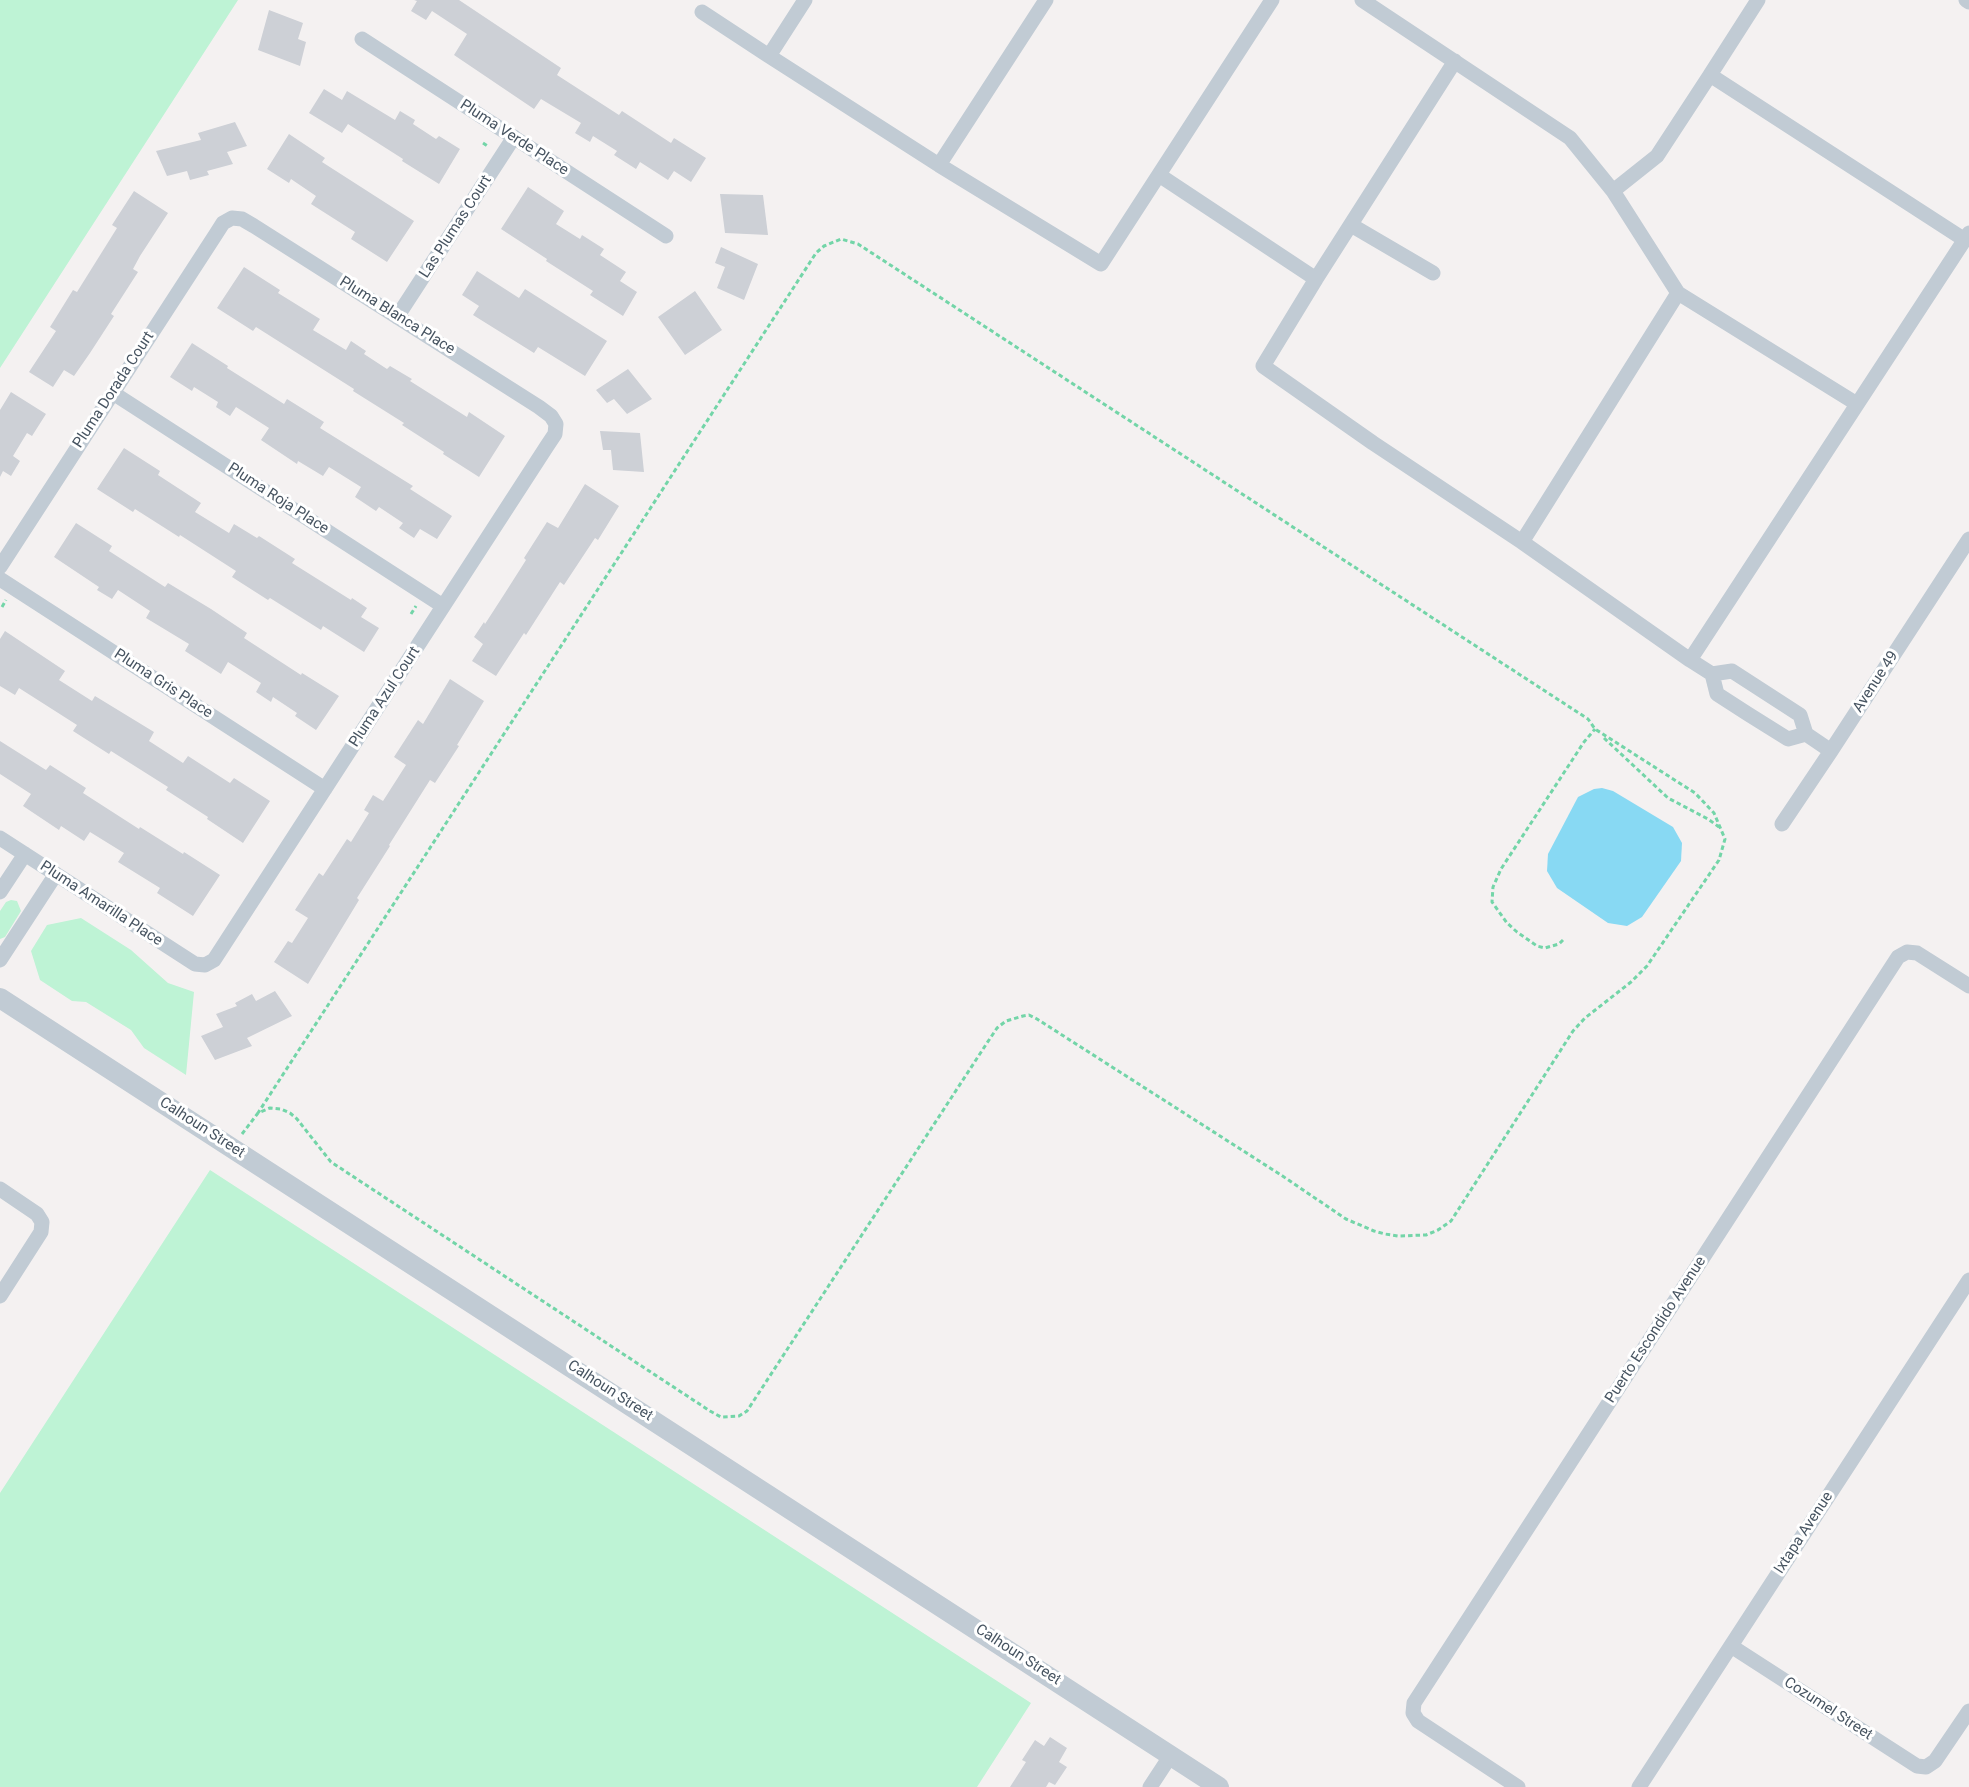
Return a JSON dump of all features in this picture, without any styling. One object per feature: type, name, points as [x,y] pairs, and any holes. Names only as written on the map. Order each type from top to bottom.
[{"type":"street","points":[[769,56],[805,0]]},
{"type":"street","points":[[939,165],[1046,0]]},
{"type":"street","points":[[702,12],[939,165],[1101,264],[1272,0]]},
{"type":"street","points":[[1362,0],[1570,138],[1613,191],[1678,293],[1857,404]]},
{"type":"street","points":[[1613,191],[1658,156],[1758,0]]},
{"type":"street","name":"Pluma Verde Place","points":[[362,39],[666,236]]},
{"type":"street","points":[[1455,62],[1263,366],[1373,443],[1522,542],[1712,675],[1717,694],[1788,739],[1806,734]]},
{"type":"street","points":[[1690,660],[1967,236],[1710,75]]},
{"type":"street","name":"Las Plumas Court","points":[[397,317],[514,137]]},
{"type":"street","points":[[1159,175],[1316,279]]},
{"type":"street","name":"Pluma Blanca Place","points":[[232,218],[242,219],[254,226],[539,407],[551,416],[556,424]]},
{"type":"street","name":"Pluma Dorada Court","points":[[0,567],[216,234],[224,223],[232,218]]},
{"type":"street","points":[[1351,225],[1433,273]]},
{"type":"street","points":[[1522,542],[1678,293]]},
{"type":"street","name":"Pluma Roja Place","points":[[113,393],[444,606]]},
{"type":"street","name":"Pluma Azul Court","points":[[205,965],[214,960],[222,949],[555,434],[556,424]]},
{"type":"street","name":"Avenue 49","points":[[1782,824],[1969,539]]},
{"type":"street","name":"Pluma Gris Place","points":[[0,579],[325,789]]},
{"type":"street","points":[[1712,675],[1732,671],[1800,715],[1806,734],[1832,751]]},
{"type":"street","points":[[1748,714],[1763,691]]},
{"type":"street","name":"Pluma Amarilla Place","points":[[0,838],[183,957],[195,964],[205,965]]},
{"type":"street","points":[[0,892],[25,854]]},
{"type":"street","points":[[0,960],[56,874]]},
{"type":"street","name":"Puerto Escondido Avenue","points":[[1518,1787],[1418,1721],[1413,1713],[1414,1703],[1898,957],[1907,952],[1917,953],[1969,986]]},
{"type":"street","name":"Calhoun Street","points":[[0,998],[1219,1787]]},
{"type":"street","points":[[0,1189],[37,1214],[42,1222],[41,1232],[0,1296]]},
{"type":"street","name":"Ixtapa Avenue","points":[[1640,1787],[1969,1280]]},
{"type":"street","name":"Cozumel Street","points":[[1731,1646],[1917,1766],[1926,1767],[1935,1761],[1969,1711]]},
{"type":"street","points":[[1150,1787],[1171,1755]]},
{"type":"path","points":[[233,1148],[250,1121],[258,1113],[816,253],[824,246],[841,239],[858,244],[1588,719],[1595,729],[1668,798],[1720,828]]},
{"type":"path","points":[[258,1113],[270,1108],[281,1108],[290,1113],[331,1162],[721,1417],[739,1416],[747,1412],[997,1028],[1006,1021],[1023,1016],[1037,1019],[1346,1219],[1385,1234],[1426,1235],[1450,1221],[1573,1031],[1585,1018],[1647,966],[1719,860],[1725,839],[1714,813],[1695,793],[1595,729]]},
{"type":"path","points":[[1563,940],[1559,944],[1545,948],[1537,946],[1517,932],[1507,923],[1492,902],[1493,887],[1501,869],[1584,742],[1595,729]]},
{"type":"green space","points":[[0,0],[238,0],[0,368]]},
{"type":"green space","points":[[17,901],[21,911],[5,937],[0,939],[0,911],[6,902]]},
{"type":"green space","points":[[81,918],[131,950],[168,983],[194,992],[186,1075],[144,1048],[131,1030],[86,1002],[72,1001],[40,980],[31,951],[47,925]]},
{"type":"green space","points":[[210,1170],[1031,1703],[977,1787],[0,1787],[0,1493]]},
{"type":"water","points":[[1602,788],[1613,791],[1673,827],[1682,843],[1681,861],[1642,917],[1627,926],[1608,923],[1557,888],[1547,871],[1548,854],[1578,797],[1594,789]]},
{"type":"building","points":[[414,0],[459,0],[561,68],[557,75],[619,115],[622,111],[671,143],[674,138],[706,158],[691,182],[674,171],[668,180],[640,162],[636,169],[614,155],[617,151],[593,136],[590,142],[575,133],[581,123],[541,99],[534,109],[454,55],[467,34],[432,11],[426,20],[411,11],[417,1]]},
{"type":"building","points":[[269,10],[303,23],[298,39],[306,42],[300,66],[258,50]]},
{"type":"building","points":[[324,89],[342,100],[347,91],[395,120],[400,111],[415,120],[413,124],[436,139],[439,136],[460,149],[439,184],[348,124],[342,133],[309,113]]},
{"type":"building","points":[[235,122],[247,146],[227,152],[233,164],[207,171],[209,175],[190,180],[187,171],[167,176],[156,151],[201,140],[198,133]]},
{"type":"building","points":[[289,134],[325,158],[322,162],[414,221],[387,262],[351,239],[355,232],[311,204],[316,196],[291,179],[289,183],[267,169]]},
{"type":"building","points":[[528,187],[564,211],[556,224],[580,239],[582,235],[604,249],[600,255],[626,272],[620,281],[637,292],[623,316],[590,295],[593,291],[501,229]]},
{"type":"building","points":[[134,191],[168,213],[140,256],[133,269],[138,272],[111,314],[114,316],[90,353],[74,376],[64,370],[53,387],[29,372],[56,331],[50,327],[73,290],[77,292],[117,228],[112,225]]},
{"type":"building","points":[[720,194],[763,195],[768,235],[725,233]]},
{"type":"building","points":[[721,247],[758,264],[744,300],[717,288],[725,267],[715,263]]},
{"type":"building","points":[[244,267],[280,290],[278,293],[320,319],[313,330],[346,350],[351,341],[366,351],[364,354],[387,369],[390,366],[467,417],[469,412],[505,436],[479,477],[402,425],[404,423],[353,391],[354,389],[256,327],[253,331],[217,308]]},
{"type":"building","points":[[477,271],[519,298],[525,289],[607,341],[585,376],[538,347],[534,353],[473,315],[479,306],[462,295]]},
{"type":"building","points":[[695,291],[722,330],[685,355],[658,317]]},
{"type":"building","points":[[192,343],[284,404],[287,399],[324,422],[320,428],[413,486],[410,489],[452,516],[437,539],[420,529],[414,538],[399,528],[403,523],[379,507],[376,511],[355,497],[361,487],[329,467],[323,476],[298,461],[297,464],[261,440],[269,428],[236,407],[230,416],[216,407],[218,402],[194,387],[192,391],[170,377]]},
{"type":"building","points":[[628,369],[652,399],[627,414],[614,399],[607,403],[596,390]]},
{"type":"building","points":[[11,392],[46,414],[32,436],[27,433],[13,456],[20,461],[11,476],[3,471],[0,477],[0,410]]},
{"type":"building","points":[[600,431],[640,433],[644,472],[613,470],[611,450],[603,450]]},
{"type":"building","points":[[124,448],[160,471],[158,475],[201,503],[195,512],[229,533],[234,524],[257,538],[259,536],[295,559],[292,563],[367,608],[361,617],[379,628],[364,652],[323,626],[321,630],[270,598],[268,600],[232,577],[236,571],[180,535],[179,537],[135,509],[133,512],[97,489]]},
{"type":"building","points":[[585,484],[619,506],[598,540],[595,538],[564,585],[560,582],[496,676],[472,661],[483,644],[474,637],[484,622],[485,624],[526,560],[524,558],[547,522],[558,528]]},
{"type":"building","points":[[76,523],[112,546],[109,551],[165,587],[168,583],[211,609],[247,633],[244,638],[301,675],[302,673],[339,696],[316,730],[295,716],[297,713],[273,697],[271,702],[256,692],[261,683],[228,662],[221,674],[185,651],[189,644],[146,618],[150,611],[118,590],[112,599],[97,590],[99,587],[54,557]]},
{"type":"building","points":[[5,631],[65,671],[59,680],[92,701],[95,696],[154,732],[149,741],[183,763],[188,756],[230,783],[234,778],[270,801],[243,843],[166,790],[168,787],[111,751],[109,754],[73,731],[77,725],[19,688],[15,695],[0,686],[0,639]]},
{"type":"building","points":[[450,679],[484,701],[435,783],[430,780],[389,845],[308,984],[274,962],[288,941],[292,943],[308,918],[295,910],[319,873],[323,876],[347,839],[351,842],[369,813],[364,810],[373,795],[383,801],[406,765],[394,757],[418,720],[423,724]]},
{"type":"building","points":[[0,741],[46,770],[50,765],[86,788],[83,793],[139,829],[140,827],[220,875],[193,916],[157,893],[160,888],[118,862],[124,853],[90,832],[84,841],[61,826],[59,830],[23,806],[31,794],[0,774]]},
{"type":"building","points":[[275,991],[292,1016],[247,1038],[252,1046],[215,1060],[201,1036],[223,1027],[216,1014],[237,1006],[235,1003],[252,994],[256,1001]]},
{"type":"building","points":[[1050,1737],[1067,1748],[1059,1762],[1067,1767],[1055,1785],[1049,1782],[1046,1787],[1010,1787],[1026,1762],[1022,1760],[1035,1740],[1044,1746]]}]
